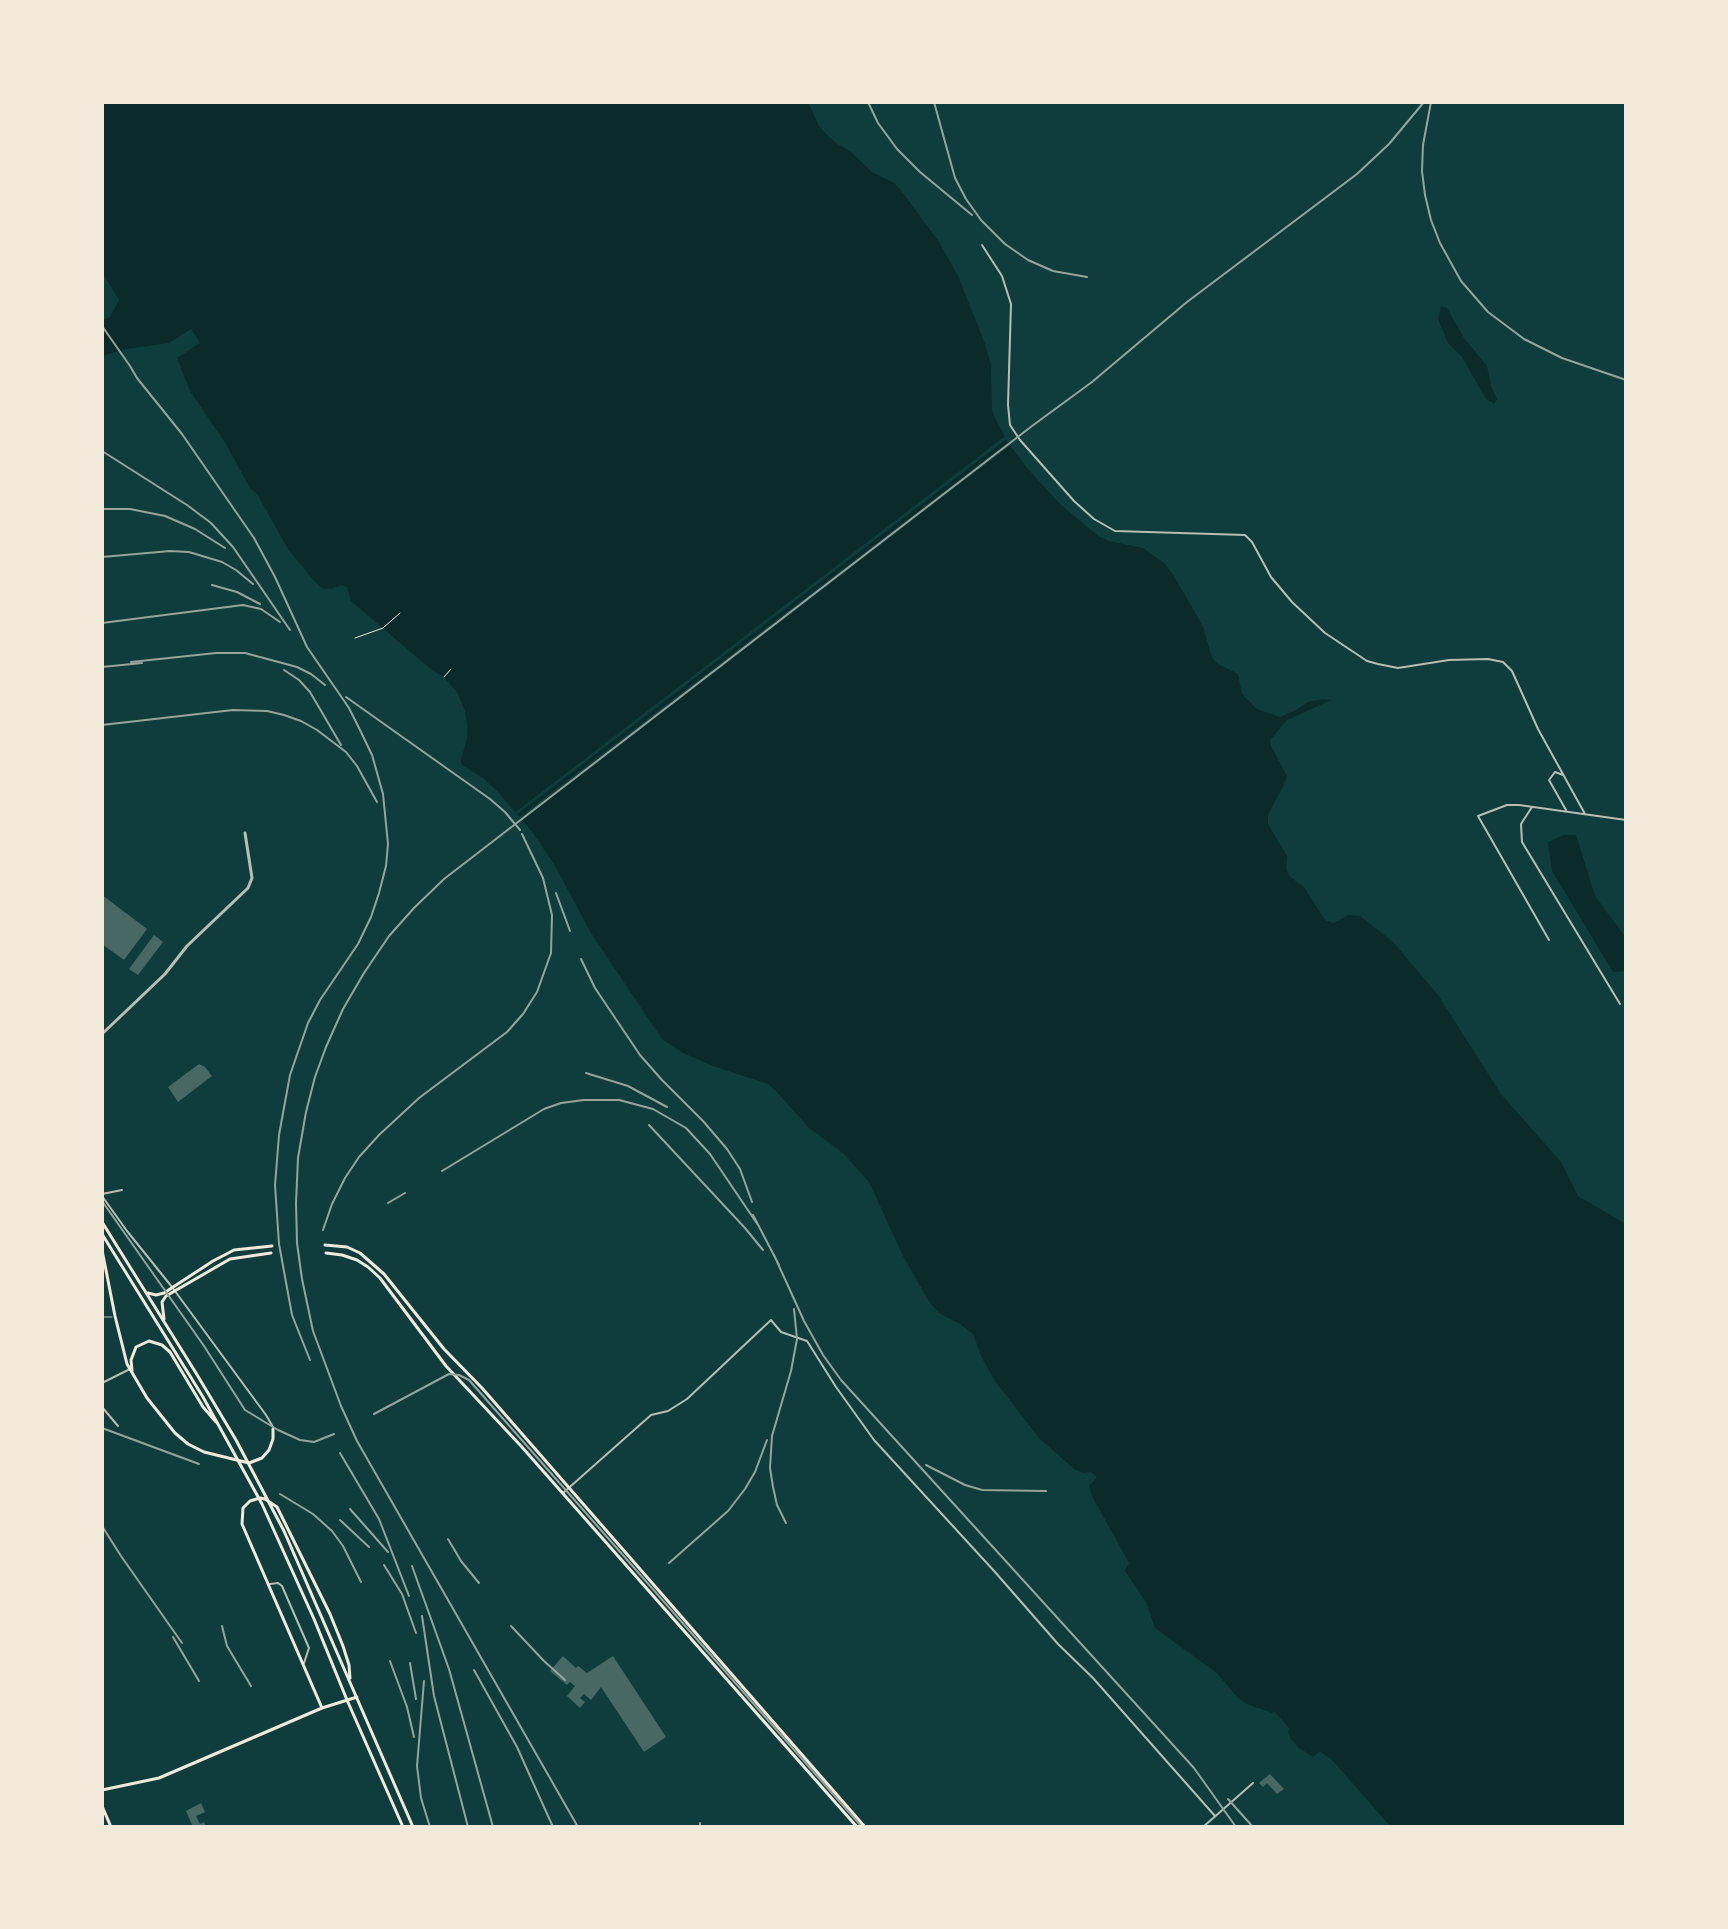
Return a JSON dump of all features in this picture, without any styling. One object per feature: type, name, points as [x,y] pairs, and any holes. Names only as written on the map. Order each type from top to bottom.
[{"type":"main road","points":[[102,1222],[236,1440],[270,1505],[413,1827]]},
{"type":"main road","points":[[102,1234],[222,1429],[262,1504],[403,1827]]},
{"type":"main road","points":[[325,1245],[351,1249],[377,1267],[436,1339],[865,1827]]},
{"type":"main road","points":[[143,1288],[150,1294],[164,1293],[229,1253],[248,1247],[272,1246]]},
{"type":"main road","points":[[102,1250],[123,1352],[135,1379],[172,1430],[188,1444],[209,1454],[246,1462],[256,1461],[269,1450],[273,1429]]},
{"type":"main road","points":[[165,1323],[162,1302],[166,1296],[230,1259],[271,1253]]},
{"type":"main road","points":[[326,1253],[347,1256],[373,1271],[446,1366],[521,1446],[857,1827]]},
{"type":"main road","points":[[135,1379],[130,1362],[135,1349],[149,1341],[162,1345],[170,1352],[203,1407],[222,1429]]},
{"type":"main road","points":[[322,1708],[242,1524],[243,1508],[250,1501],[265,1499],[277,1507],[330,1614],[349,1665],[351,1682]]},
{"type":"main road","points":[[102,1790],[159,1778],[322,1708],[357,1697]]},
{"type":"main road","points":[[102,1806],[111,1827]]},
{"type":"street","points":[[982,245],[1002,276],[1011,304],[1010,425],[1074,501],[1094,519],[1115,531],[1245,535],[1271,577],[1292,602],[1325,633],[1367,661],[1398,668],[1460,659],[1503,662],[1512,671],[1538,729],[1585,814]]},
{"type":"street","points":[[1563,775],[1555,772],[1549,780],[1567,812]]},
{"type":"street","points":[[1549,940],[1478,818],[1481,813],[1507,805],[1533,806],[1626,820]]},
{"type":"street","points":[[1533,806],[1521,824],[1522,842],[1620,1004]]},
{"type":"street","points":[[102,1033],[165,974],[187,946],[248,888],[252,878],[245,833]]},
{"type":"street","points":[[122,1190],[102,1195],[176,1291],[264,1412],[273,1429]]},
{"type":"street","points":[[562,1493],[651,1415],[668,1411],[687,1399],[771,1320],[781,1332],[807,1341],[874,1440],[1215,1816]]},
{"type":"street","points":[[102,1383],[130,1369]]},
{"type":"street","points":[[102,1407],[118,1426]]},
{"type":"street","points":[[268,1584],[278,1583],[282,1586],[309,1648],[303,1665]]},
{"type":"street","points":[[1203,1827],[1253,1783]]},
{"type":"lane","points":[[102,1317],[115,1316]]},
{"type":"path","points":[[355,638],[383,628],[400,613]]},
{"type":"path","points":[[444,677],[451,669]]},
{"type":"water","points":[[102,102],[808,102],[819,126],[827,135],[872,172],[900,189],[939,242],[958,276],[991,365],[992,410],[1007,441],[1027,468],[1060,504],[1098,536],[1143,548],[1164,563],[1203,627],[1212,658],[1238,674],[1242,694],[1257,709],[1280,717],[1308,702],[1331,700],[1287,720],[1270,740],[1287,776],[1268,814],[1268,824],[1287,856],[1289,876],[1304,887],[1325,920],[1333,923],[1349,915],[1360,916],[1393,942],[1438,995],[1501,1094],[1561,1162],[1578,1196],[1626,1224],[1626,1827],[1391,1827],[1333,1761],[1320,1751],[1313,1757],[1298,1747],[1290,1738],[1290,1729],[1274,1711],[1272,1713],[1247,1704],[1217,1673],[1155,1628],[1146,1602],[1125,1571],[1129,1563],[1092,1496],[1089,1486],[1097,1477],[1091,1472],[1074,1469],[1039,1438],[995,1381],[973,1334],[939,1313],[930,1303],[904,1258],[869,1182],[844,1154],[808,1127],[768,1084],[713,1066],[683,1053],[662,1039],[591,933],[554,864],[533,833],[498,792],[462,765],[467,724],[457,692],[444,677],[351,601],[347,587],[322,588],[288,549],[226,444],[190,391],[177,358],[200,343],[191,329],[169,343],[102,356],[102,320],[110,317],[119,300],[102,272]]},
{"type":"water","points":[[1441,306],[1447,308],[1464,338],[1487,366],[1497,399],[1494,404],[1486,399],[1462,357],[1448,343],[1438,319]]},
{"type":"water","points":[[1564,835],[1576,835],[1595,896],[1624,935],[1626,971],[1613,972],[1552,871],[1548,842]]},
{"type":"pier","points":[[1008,434],[1009,437],[515,816],[513,814]]},
{"type":"pier","points":[[1011,440],[1013,443],[520,822],[517,819]]},
{"type":"building","points":[[102,895],[147,929],[124,960],[102,944]]},
{"type":"building","points":[[154,935],[163,942],[138,975],[129,969]]},
{"type":"building","points":[[199,1064],[212,1076],[178,1102],[168,1087]]},
{"type":"building","points":[[563,1656],[587,1673],[613,1656],[666,1737],[644,1752],[601,1687],[591,1700],[584,1694],[580,1698],[585,1702],[580,1708],[567,1696],[575,1686],[570,1682],[567,1685],[550,1671]]},
{"type":"building","points":[[1270,1774],[1284,1789],[1277,1794],[1267,1783],[1263,1787],[1259,1783]]},
{"type":"building","points":[[201,1803],[205,1812],[196,1816],[200,1824],[204,1822],[206,1826],[193,1827],[186,1811]]},
{"type":"tram line","points":[[102,1201],[245,1410],[300,1440],[314,1442],[334,1434]]},
{"type":"tram line","points":[[374,1414],[449,1374],[469,1380],[862,1827]]},
{"type":"railway","points":[[868,102],[878,123],[897,149],[972,215]]},
{"type":"railway","points":[[934,102],[955,178],[981,220],[1005,244],[1028,260],[1053,271],[1087,277]]},
{"type":"railway","points":[[578,1827],[357,1441],[313,1331],[297,1243],[298,1158],[315,1077],[343,1009],[389,936],[444,879],[1092,382],[1187,302],[1357,174],[1389,144],[1424,102]]},
{"type":"railway","points":[[1431,102],[1423,145],[1425,195],[1440,243],[1461,281],[1488,312],[1524,339],[1562,358],[1626,380]]},
{"type":"railway","points":[[102,326],[254,538],[307,647],[349,708],[372,755],[383,794],[388,844],[379,893],[358,944],[308,1023],[290,1075],[279,1135],[275,1185],[279,1244],[292,1315],[310,1360]]},
{"type":"railway","points":[[102,451],[211,523],[233,547],[290,630]]},
{"type":"railway","points":[[102,509],[130,509],[165,516],[195,529],[225,548]]},
{"type":"railway","points":[[102,557],[189,552],[222,562],[253,584]]},
{"type":"railway","points":[[212,585],[237,592],[260,604]]},
{"type":"railway","points":[[102,623],[243,605],[261,609],[280,622]]},
{"type":"railway","points":[[131,662],[245,653],[297,667],[325,685]]},
{"type":"railway","points":[[102,667],[142,663]]},
{"type":"railway","points":[[284,670],[310,692],[341,745]]},
{"type":"railway","points":[[346,697],[490,799],[520,830]]},
{"type":"railway","points":[[102,725],[233,710],[284,715],[317,730],[346,752],[377,802]]},
{"type":"railway","points":[[323,1230],[332,1204],[359,1157],[419,1098],[507,1032],[537,992],[551,953],[552,915],[543,878],[522,834]]},
{"type":"railway","points":[[556,893],[570,931]]},
{"type":"railway","points":[[581,959],[595,988],[640,1055],[727,1149],[740,1169],[752,1202]]},
{"type":"railway","points":[[586,1073],[628,1086],[667,1107]]},
{"type":"railway","points":[[442,1171],[544,1109],[584,1100],[619,1100],[653,1109],[686,1128],[710,1154],[758,1225]]},
{"type":"railway","points":[[649,1125],[763,1250]]},
{"type":"railway","points":[[388,1203],[405,1193]]},
{"type":"railway","points":[[753,1215],[779,1265]]},
{"type":"railway","points":[[774,1255],[804,1321],[841,1380],[1194,1768],[1236,1827]]},
{"type":"railway","points":[[786,1523],[777,1505],[770,1468],[772,1436],[797,1339],[794,1309]]},
{"type":"railway","points":[[102,1428],[199,1464]]},
{"type":"railway","points":[[669,1563],[728,1511],[755,1472],[767,1440]]},
{"type":"railway","points":[[340,1453],[379,1519],[409,1596]]},
{"type":"railway","points":[[926,1465],[982,1490],[1046,1491]]},
{"type":"railway","points":[[280,1494],[313,1514],[332,1531],[361,1582]]},
{"type":"railway","points":[[350,1509],[388,1552]]},
{"type":"railway","points":[[340,1520],[369,1547]]},
{"type":"railway","points":[[102,1526],[182,1643]]},
{"type":"railway","points":[[448,1539],[479,1583]]},
{"type":"railway","points":[[384,1565],[402,1594],[416,1633]]},
{"type":"railway","points":[[412,1566],[449,1669],[493,1827]]},
{"type":"railway","points":[[422,1616],[434,1696],[468,1827]]},
{"type":"railway","points":[[222,1626],[227,1646],[251,1686]]},
{"type":"railway","points":[[511,1626],[565,1680]]},
{"type":"railway","points":[[173,1637],[199,1681]]},
{"type":"railway","points":[[390,1661],[414,1737]]},
{"type":"railway","points":[[410,1663],[416,1699]]},
{"type":"railway","points":[[474,1670],[517,1747],[553,1827]]},
{"type":"railway","points":[[424,1681],[417,1766],[421,1798],[430,1827]]},
{"type":"railway","points":[[1228,1799],[1253,1827]]}]
